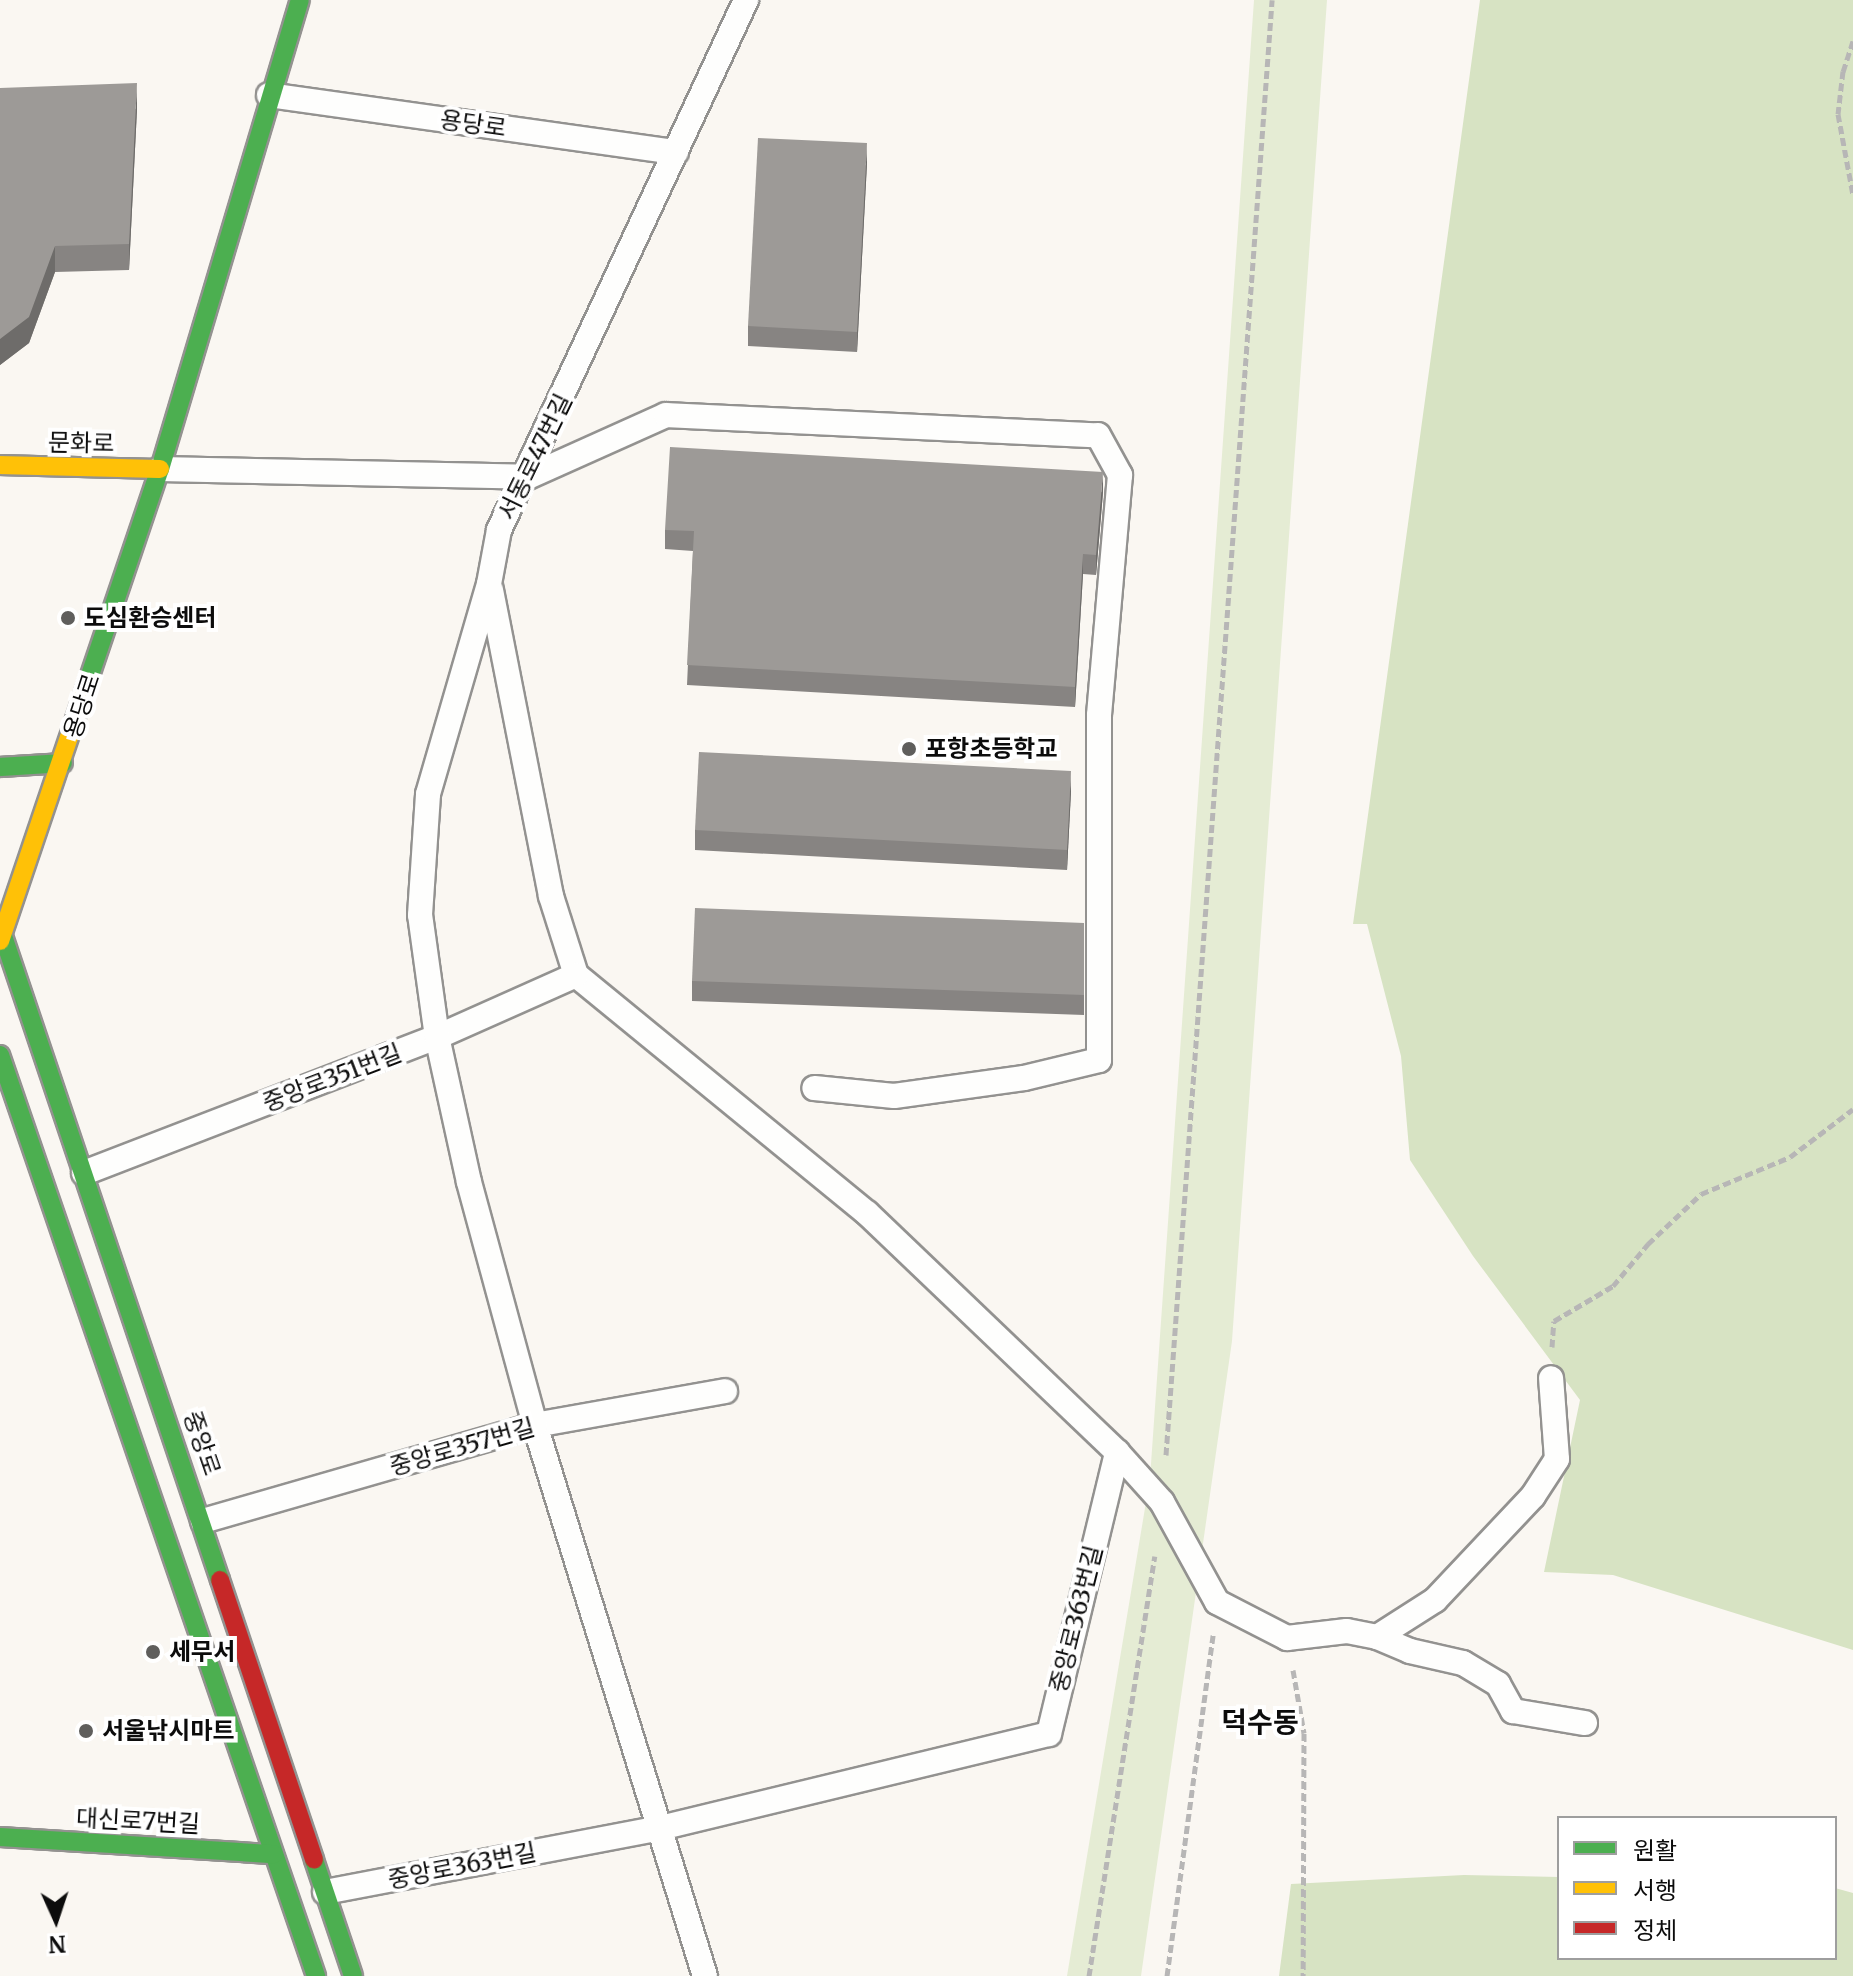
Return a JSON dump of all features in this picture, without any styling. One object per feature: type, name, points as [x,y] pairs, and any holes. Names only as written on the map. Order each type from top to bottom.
[{"type":"main road","name":"용당로","points":[[1,935],[63,763],[160,469],[269,95],[300,0]]},
{"type":"main road","name":"문화로","points":[[0,465],[160,469]]},
{"type":"main road","points":[[0,767],[63,763]]},
{"type":"main road","name":"중앙로","points":[[1,935],[203,1521],[353,1976]]},
{"type":"main road","points":[[0,1055],[316,1976]]},
{"type":"main road","name":"대신로7번길","points":[[0,1837],[273,1854]]},
{"type":"lane","name":"서동로47번길","points":[[705,1976],[535,1425],[469,1182],[437,1037],[420,915],[428,794],[489,584],[499,530],[528,477],[746,0]]},
{"type":"lane","name":"용당로","points":[[269,95],[676,152]]},
{"type":"lane","points":[[160,469],[528,477],[666,415],[1098,435],[1120,475],[1099,715],[1099,1060],[1024,1078],[894,1096],[814,1088]]},
{"type":"lane","points":[[489,584],[551,896],[576,975],[867,1213],[1117,1452],[1162,1502],[1217,1602],[1287,1638],[1347,1631],[1377,1637],[1410,1651],[1463,1663],[1498,1684],[1513,1711],[1585,1723]]},
{"type":"lane","name":"중앙로351번길","points":[[84,1173],[437,1037],[576,975]]},
{"type":"lane","points":[[1377,1637],[1435,1600],[1533,1496],[1557,1459],[1551,1378]]},
{"type":"lane","name":"중앙로357번길","points":[[203,1521],[535,1425],[725,1391]]},
{"type":"lane","name":"중앙로363번길","points":[[325,1892],[660,1828],[1049,1734],[1117,1452]]},
{"type":"path","points":[[1089,1976],[1162,1502],[1272,0]]},
{"type":"path","points":[[1853,41],[1843,71],[1838,114],[1853,195]]},
{"type":"path","points":[[1551,1378],[1554,1321],[1613,1286],[1648,1244],[1701,1194],[1790,1157],[1853,1109]]},
{"type":"path","points":[[1167,1976],[1217,1602]]},
{"type":"path","points":[[1287,1638],[1304,1733],[1303,1976]]},
{"type":"green space","points":[[1254,0],[1327,0],[1232,1341],[1141,1976],[1067,1976],[1150,1478]]},
{"type":"green space","points":[[1480,0],[1853,0],[1853,1650],[1613,1575],[1544,1572],[1580,1400],[1473,1256],[1410,1160],[1401,1056],[1367,924],[1353,924]]},
{"type":"green space","points":[[1464,1875],[1557,1877],[1557,1960],[1837,1960],[1837,1889],[1853,1893],[1853,1976],[1279,1976],[1291,1884]]},
{"type":"building","points":[[137,83],[129,244],[55,246],[29,317],[0,339],[0,88]]},
{"type":"building","points":[[758,138],[867,143],[857,332],[748,326]]},
{"type":"building","points":[[670,447],[1103,472],[1096,555],[1083,554],[1075,687],[687,665],[694,531],[665,530]]},
{"type":"building","points":[[699,752],[1071,771],[1067,850],[695,830]]},
{"type":"building","points":[[695,908],[1084,923],[1084,995],[692,981]]},
{"type":"traffic: fast","points":[[85,690],[160,469],[300,0]]},
{"type":"traffic: fast","points":[[0,767],[63,763]]},
{"type":"traffic: fast","points":[[0,927],[220,1580]]},
{"type":"traffic: fast","points":[[0,1055],[316,1976]]},
{"type":"traffic: fast","points":[[0,1837],[273,1854]]},
{"type":"traffic: fast","points":[[314,1860],[353,1976]]},
{"type":"traffic: slow","points":[[0,465],[160,469]]},
{"type":"traffic: slow","points":[[0,941],[85,690]]},
{"type":"traffic: jam","points":[[220,1580],[314,1860]]},
{"type":"place","name":"도심환승센터","points":[[68,618]]},
{"type":"place","name":"포항초등학교","points":[[909,749]]},
{"type":"place","name":"세무서","points":[[153,1652]]},
{"type":"place","name":"서울낚시마트","points":[[86,1731]]},
{"type":"district","name":"덕수동","points":[[1260,1722]]}]
